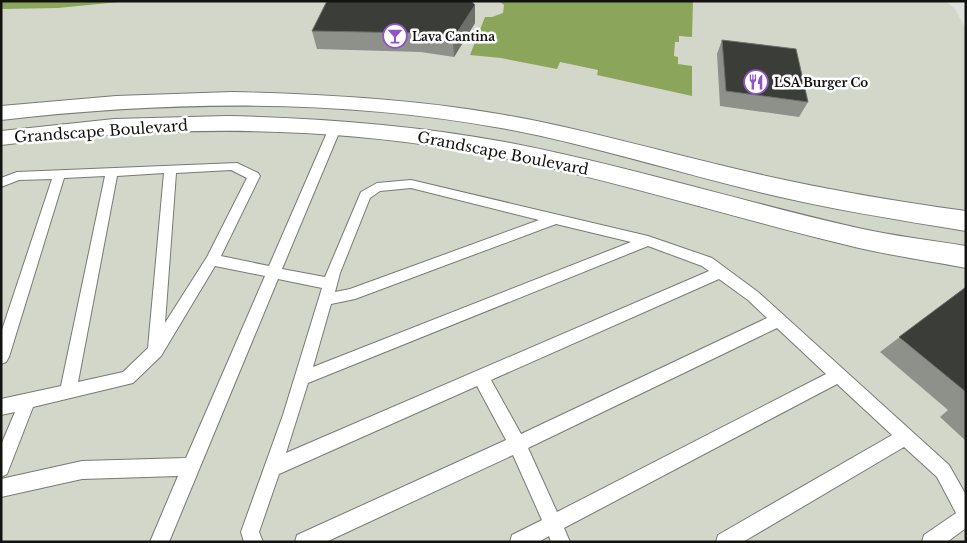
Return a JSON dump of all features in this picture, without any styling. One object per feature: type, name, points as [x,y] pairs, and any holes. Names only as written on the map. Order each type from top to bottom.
[{"type":"street","name":"Grandscape Boulevard","points":[[1,113],[172,98],[222,98],[365,104],[462,115],[561,133],[761,184],[853,204],[966,221]]},
{"type":"street","points":[[335,128],[342,121],[359,116],[418,121],[462,115]]},
{"type":"street","name":"Grandscape Boulevard","points":[[1,138],[54,131],[143,125],[263,123],[452,140],[554,160],[861,239],[966,256]]},
{"type":"lane","points":[[159,542],[335,128]]},
{"type":"lane","points":[[1,183],[17,176],[233,166],[254,176],[212,260],[156,351],[127,378],[1,407]]},
{"type":"lane","points":[[156,351],[170,169]]},
{"type":"lane","points":[[68,392],[112,172]]},
{"type":"lane","points":[[1,357],[59,174]]},
{"type":"lane","points":[[254,542],[250,532],[301,379],[330,284],[365,195],[378,187],[411,184],[648,241],[707,262],[754,296],[943,471],[966,515],[931,542]]},
{"type":"lane","points":[[326,298],[350,295],[555,219]]},
{"type":"lane","points":[[301,379],[648,241]]},
{"type":"lane","points":[[212,260],[330,284]]},
{"type":"lane","points":[[272,468],[720,272]]},
{"type":"lane","points":[[304,542],[779,320]]},
{"type":"lane","points":[[518,542],[839,375]]},
{"type":"lane","points":[[481,377],[517,444],[561,542]]},
{"type":"lane","points":[[1,468],[27,401]]},
{"type":"lane","points":[[725,542],[906,436]]},
{"type":"lane","points":[[1,488],[82,470],[190,467]]},
{"type":"shaded area","points":[[1,1],[946,1],[955,9],[966,29],[966,542],[1,542]]},
{"type":"shaded area","points":[[1,1],[129,1],[58,8],[1,9]]},
{"type":"shaded area","points":[[499,1],[693,1],[692,37],[679,36],[679,42],[675,42],[674,56],[678,57],[678,64],[692,66],[692,96],[597,75],[598,70],[560,62],[557,69],[501,58],[470,55],[485,17],[492,17],[503,13],[504,5]]},
{"type":"building","points":[[327,1],[471,1],[475,5],[453,39],[419,33],[312,31]]},
{"type":"building","points":[[722,40],[796,49],[808,102],[726,91]]},
{"type":"building","points":[[966,287],[966,392],[899,337]]},
{"type":"place","name":"Lava Cantina","points":[[395,36]]},
{"type":"place","name":"LSA Burger Co","points":[[756,82]]}]
